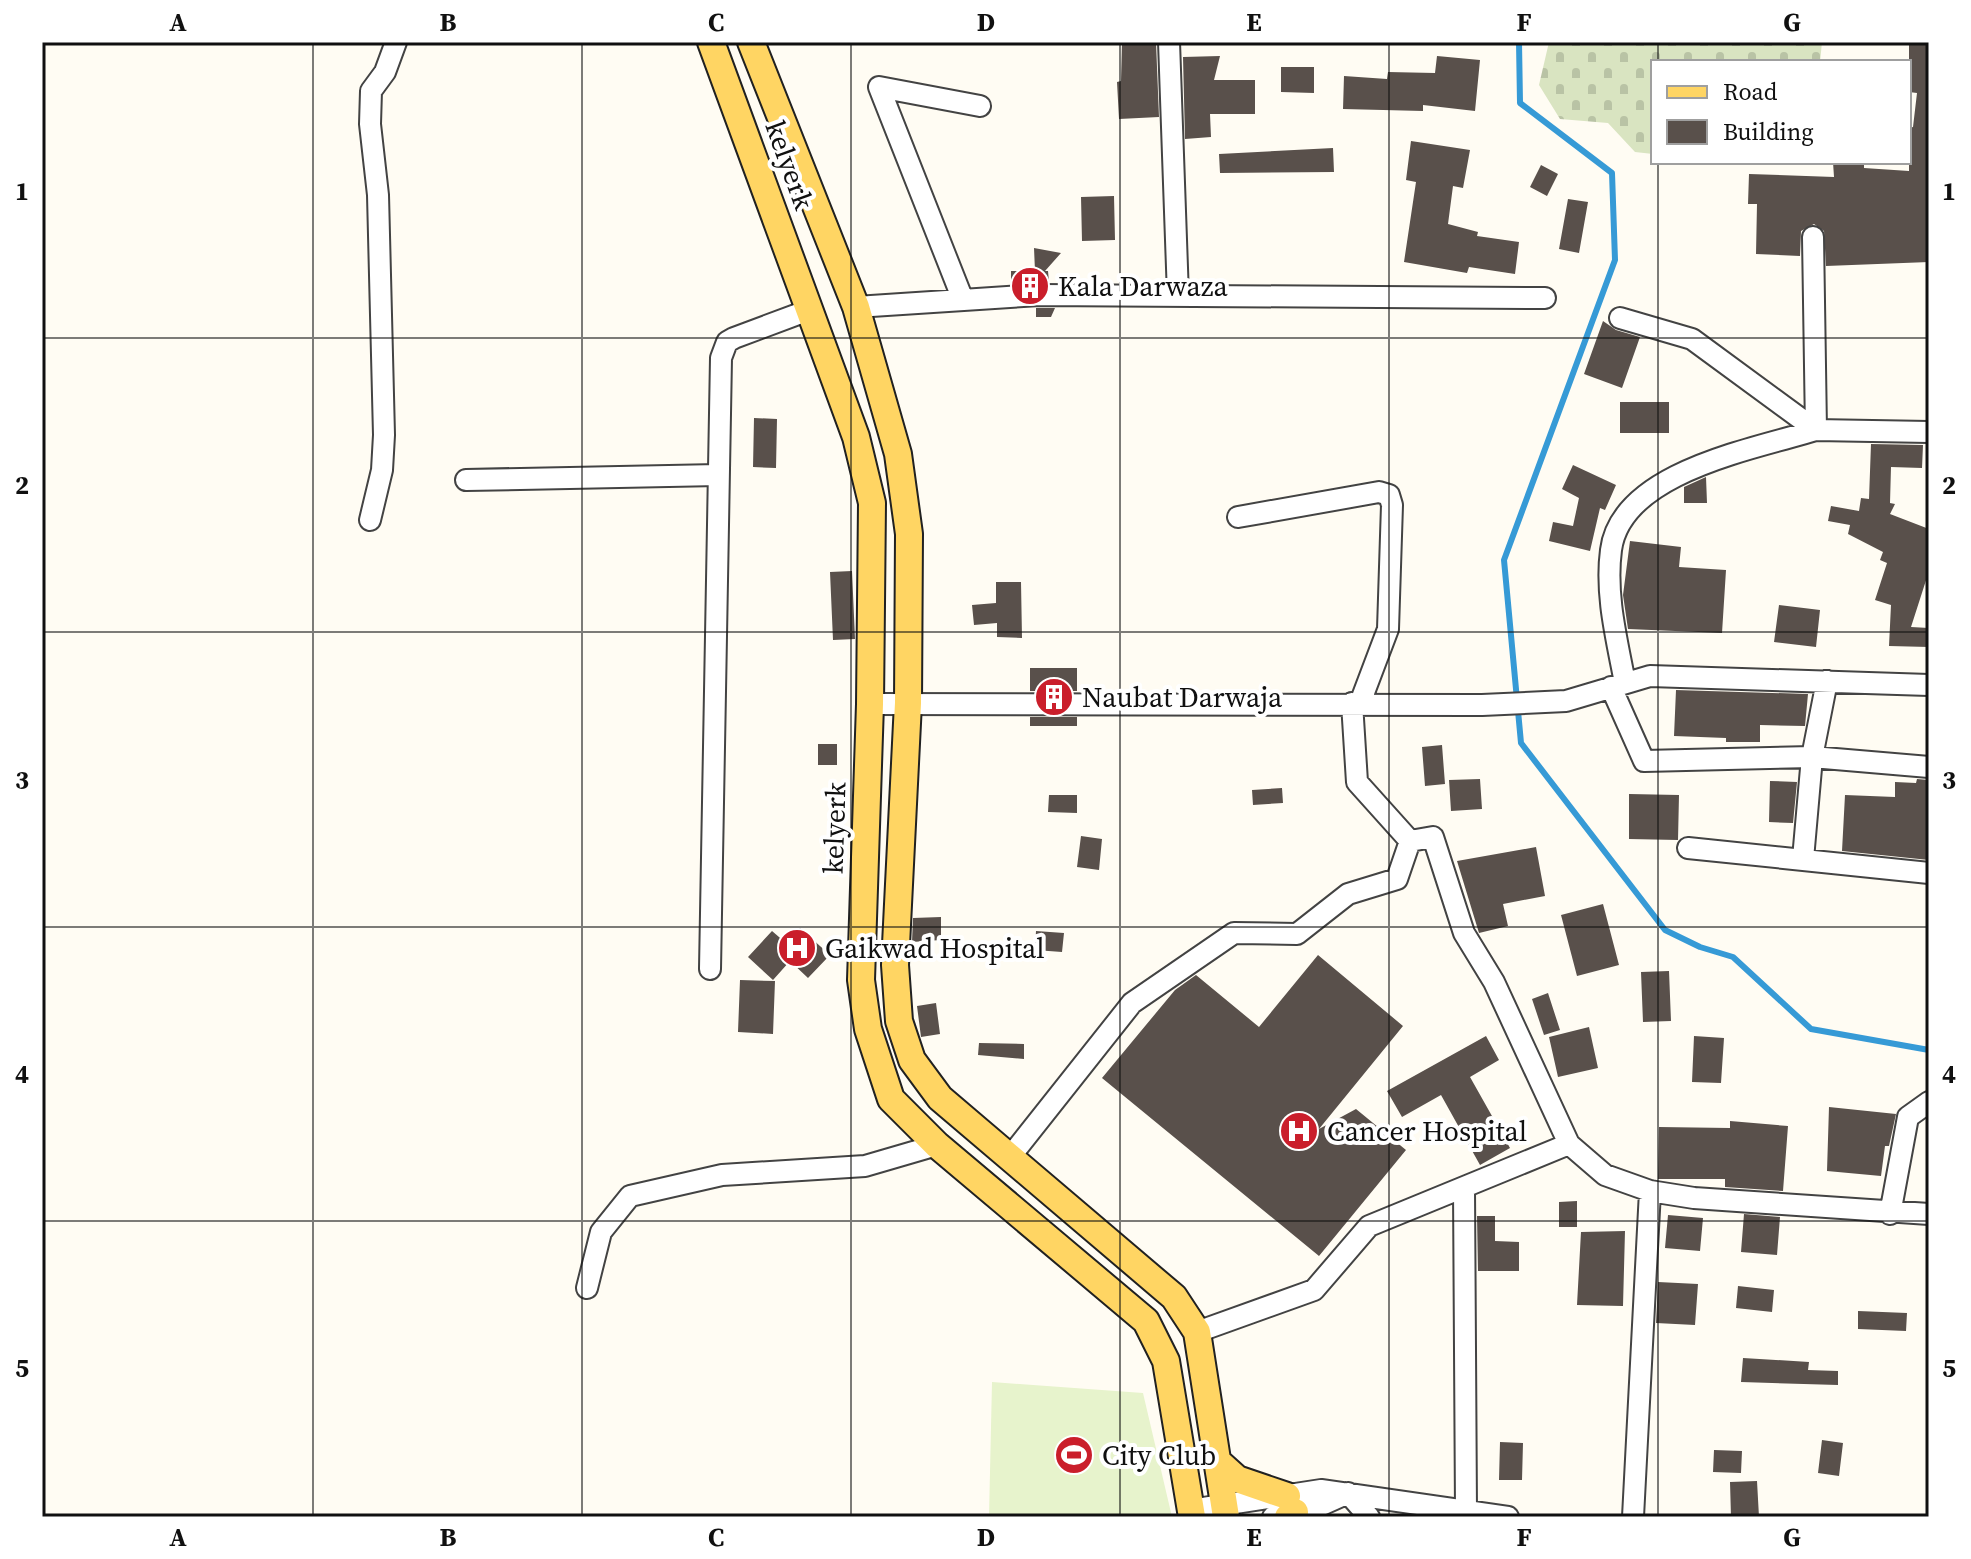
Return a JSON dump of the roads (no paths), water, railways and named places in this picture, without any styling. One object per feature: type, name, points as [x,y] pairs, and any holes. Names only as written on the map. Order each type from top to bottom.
[{"type":"main road","name":"kelyerk","points":[[711,42],[856,437],[872,503],[870,704],[861,980],[868,1029],[891,1099],[937,1145],[1146,1321],[1166,1361],[1191,1513]]},
{"type":"main road","points":[[751,42],[856,307],[898,454],[909,534],[908,703],[895,965],[899,1021],[912,1060],[940,1098],[1174,1297],[1197,1332],[1225,1512]]},
{"type":"main road","points":[[1217,1461],[1237,1479],[1286,1510]]},
{"type":"street","points":[[370,520],[382,470],[384,435],[378,195],[370,124],[371,91],[385,72],[396,42]]},
{"type":"street","points":[[1169,42],[1178,296]]},
{"type":"street","points":[[963,300],[879,87],[980,106]]},
{"type":"street","points":[[1813,237],[1816,430]]},
{"type":"street","points":[[856,307],[1039,295],[1545,298]]},
{"type":"street","points":[[710,969],[723,348],[734,338],[809,310]]},
{"type":"street","points":[[1620,318],[1692,339],[1816,430]]},
{"type":"street","points":[[1929,432],[1816,430],[1678,472],[1627,511],[1611,547],[1609,593],[1618,685],[1644,761],[1812,757],[1929,767]]},
{"type":"street","points":[[466,480],[718,475]]},
{"type":"street","points":[[1238,517],[1379,492],[1389,495],[1392,505],[1388,629],[1356,703],[1357,782],[1410,841]]},
{"type":"street","points":[[870,704],[1482,705],[1566,701],[1650,676],[1929,685]]},
{"type":"street","points":[[1803,859],[1812,757],[1827,681]]},
{"type":"street","points":[[1410,841],[1433,837],[1464,933],[1494,982],[1569,1144],[1605,1175],[1650,1191],[1694,1198],[1890,1214],[1929,1214]]},
{"type":"street","points":[[1010,1157],[1132,1003],[1234,933],[1297,934],[1348,894],[1397,879],[1410,841]]},
{"type":"street","points":[[1688,848],[1929,873]]},
{"type":"street","points":[[1890,1214],[1908,1117],[1929,1102]]},
{"type":"street","points":[[1197,1332],[1314,1290],[1369,1226],[1569,1144]]},
{"type":"street","points":[[587,1288],[601,1232],[630,1196],[722,1175],[865,1166],[937,1145]]},
{"type":"street","points":[[1464,1189],[1466,1510]]},
{"type":"street","points":[[1633,1517],[1650,1191]]},
{"type":"street","points":[[1191,1513],[1286,1510],[1321,1490],[1508,1517]]},
{"type":"street","points":[[1348,1493],[1369,1517]]},
{"type":"waterway","points":[[1519,42],[1520,103],[1612,173],[1615,260],[1504,560],[1521,743],[1665,930],[1700,947],[1733,957],[1811,1029],[1929,1050]]},
{"type":"place","name":"Kala Darwaza","points":[[1030,286]]},
{"type":"place","name":"Naubat Darwaja","points":[[1054,697]]},
{"type":"place","name":"Gaikwad Hospital","points":[[797,948]]},
{"type":"place","name":"Cancer Hospital","points":[[1299,1131]]},
{"type":"place","name":"City Club","points":[[1074,1455]]}]
